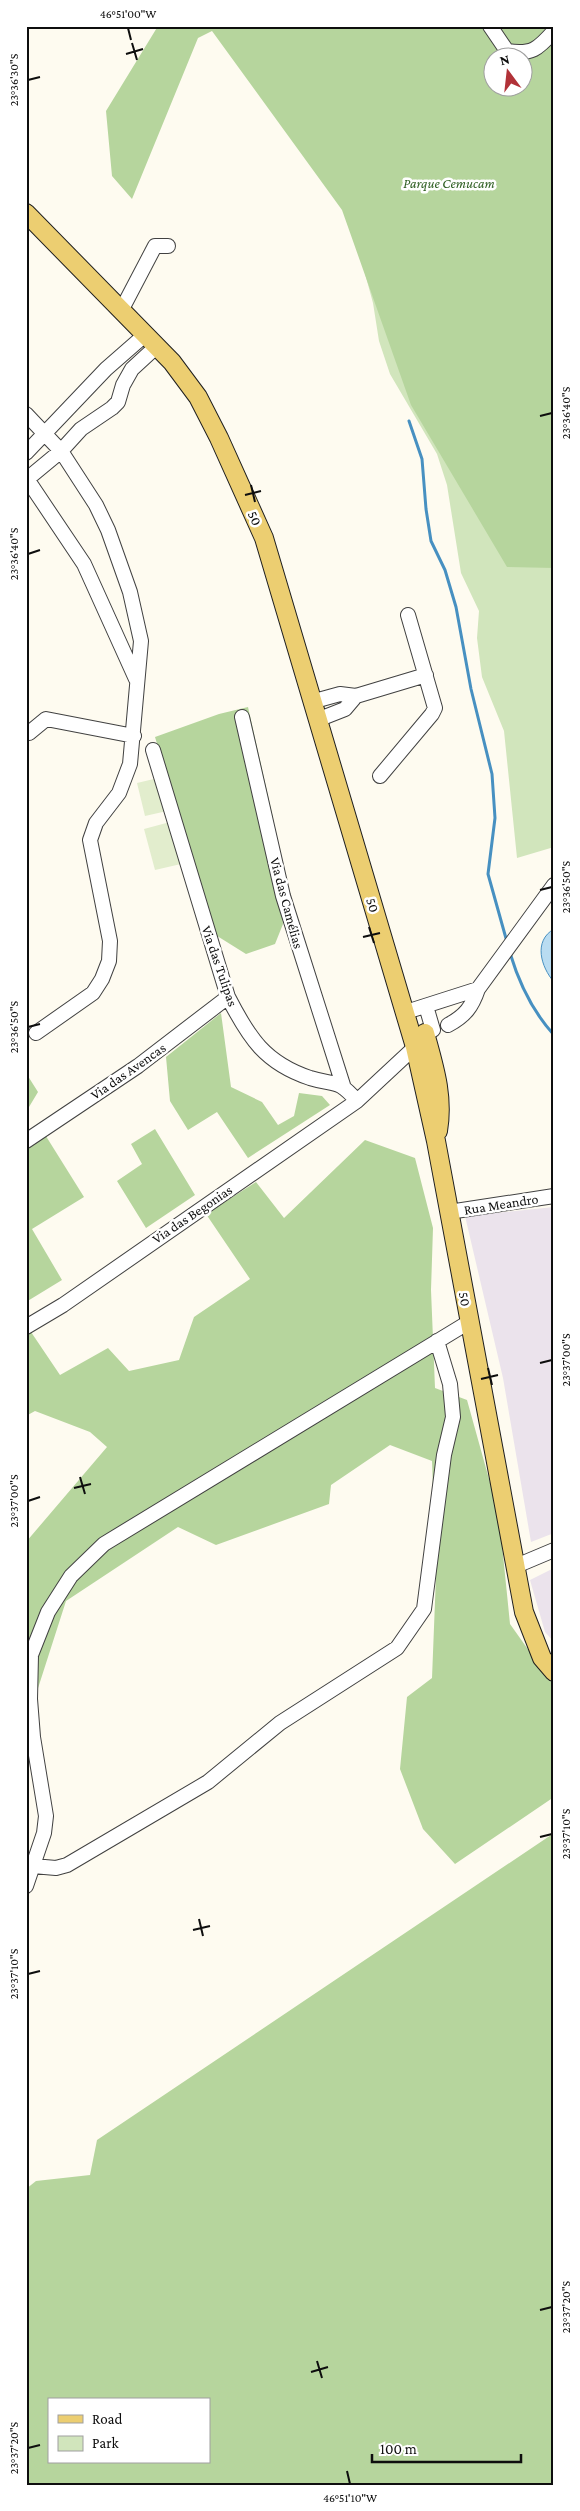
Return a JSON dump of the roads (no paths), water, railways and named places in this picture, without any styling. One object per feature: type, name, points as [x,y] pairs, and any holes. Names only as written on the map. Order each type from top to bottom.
[{"type":"main road","name":"50","points":[[26,213],[152,340],[172,362],[198,397],[220,438],[264,538],[311,702],[406,1012],[429,1033],[436,1141],[524,1612],[542,1658],[554,1672]]},
{"type":"street","points":[[490,26],[507,51],[523,53],[540,47],[554,31]]},
{"type":"street","points":[[122,309],[155,246],[168,246]]},
{"type":"street","points":[[26,453],[45,436],[106,369],[152,340]]},
{"type":"street","points":[[136,678],[84,564],[27,480],[61,451],[82,428],[112,408],[120,397],[123,385],[152,340]]},
{"type":"street","points":[[106,369],[123,385]]},
{"type":"street","points":[[26,414],[61,451],[96,505],[108,530],[130,592],[141,641],[136,678],[134,736],[126,779],[119,793],[96,823],[90,840],[110,941],[109,961],[102,979],[93,993],[36,1033]]},
{"type":"street","points":[[380,776],[434,711],[426,675],[408,615]]},
{"type":"street","points":[[311,702],[340,694],[356,696],[426,675]]},
{"type":"street","points":[[317,720],[345,709],[356,696]]},
{"type":"street","name":"Via das Camélias","points":[[242,717],[283,896],[343,1085]]},
{"type":"street","points":[[29,733],[46,719],[134,736]]},
{"type":"street","name":"Via das Tulipas","points":[[152,750],[228,997],[255,1043],[270,1058],[288,1070],[304,1076],[343,1085]]},
{"type":"street","points":[[343,1085],[357,1100],[429,1033],[465,1014],[478,989],[554,885]]},
{"type":"street","points":[[406,1012],[478,989]]},
{"type":"street","name":"Via das Avencas","points":[[26,1141],[138,1066],[228,997]]},
{"type":"street","points":[[426,1006],[429,1033]]},
{"type":"street","name":"Via das Begonias","points":[[26,1328],[63,1305],[357,1100]]},
{"type":"street","name":"Rua Meandro","points":[[449,1212],[554,1196]]},
{"type":"street","points":[[26,1886],[44,1833],[46,1816],[33,1736],[30,1699],[31,1655],[48,1612],[71,1576],[104,1544],[469,1322]]},
{"type":"street","points":[[33,1866],[56,1868],[67,1865],[200,1787],[280,1722],[397,1648],[406,1637],[424,1609],[444,1455],[453,1417],[450,1384],[437,1341]]},
{"type":"street","points":[[516,1566],[554,1550]]},
{"type":"water","points":[[554,929],[554,982],[543,962],[541,947],[547,934]]},
{"type":"waterway","points":[[409,421],[422,459],[431,541],[445,570],[456,607],[471,689],[492,774],[495,818],[488,874],[507,942]]},
{"type":"waterway","points":[[510,953],[527,997],[554,1035]]},
{"type":"park label","name":"Parque Cemucam","points":[[449,183]]}]
